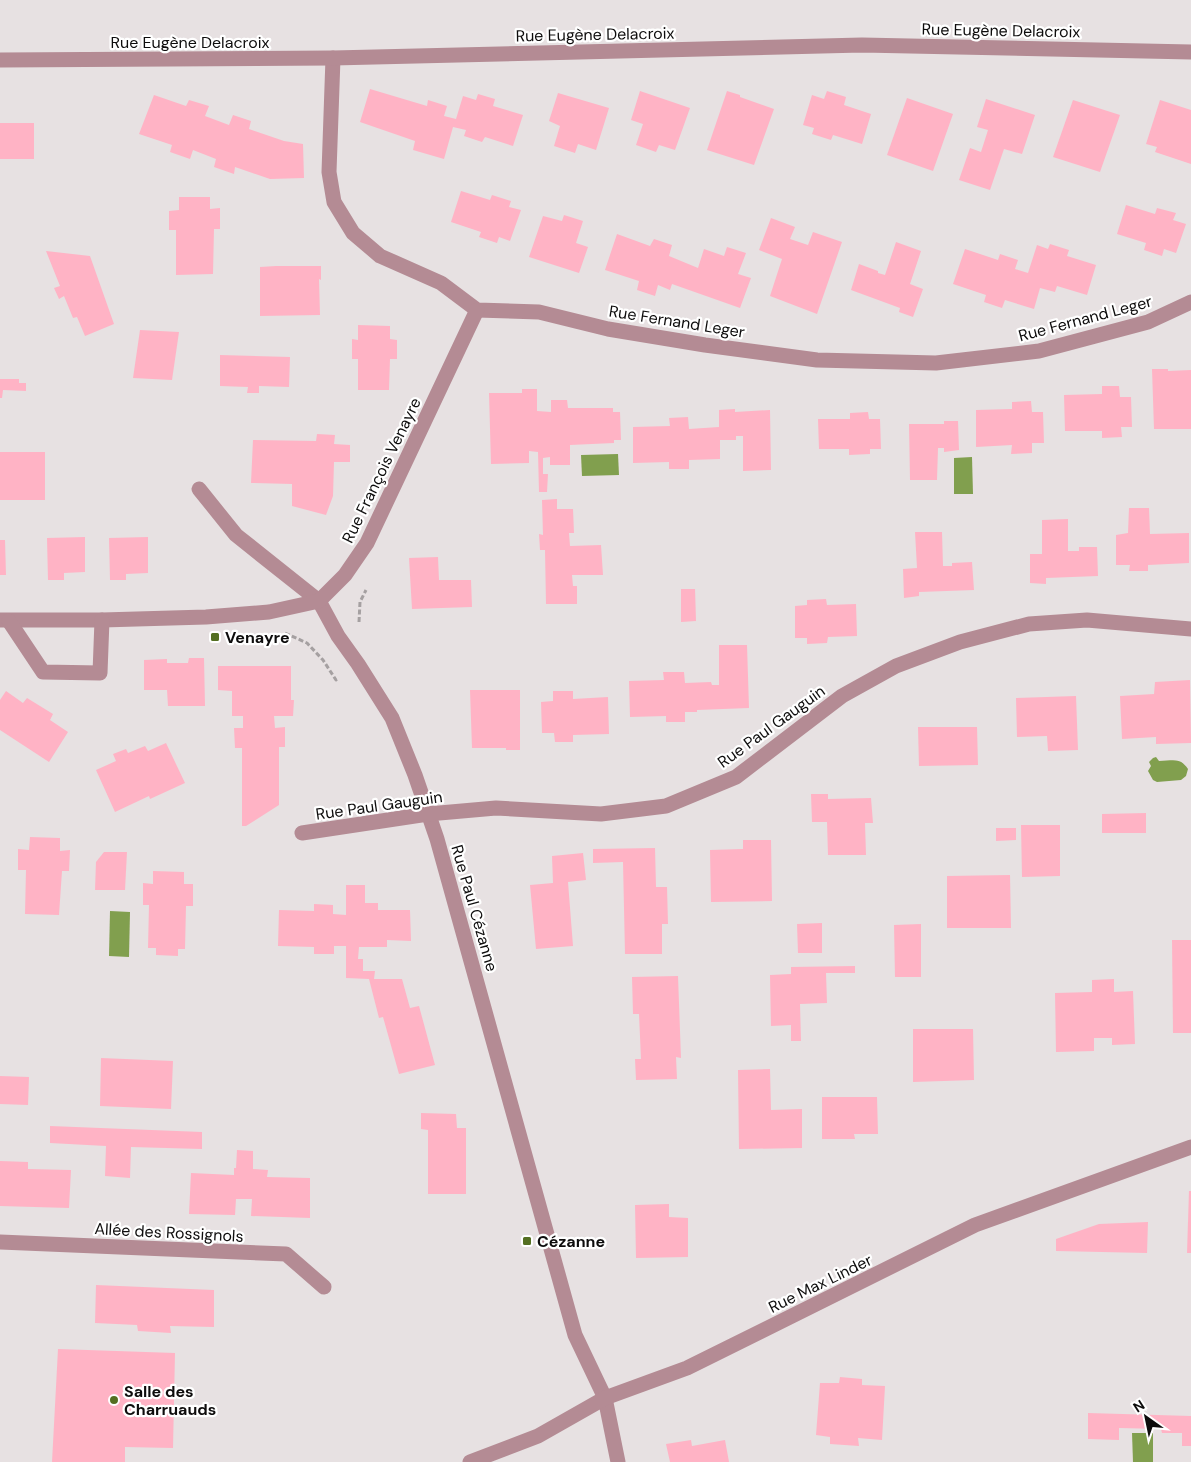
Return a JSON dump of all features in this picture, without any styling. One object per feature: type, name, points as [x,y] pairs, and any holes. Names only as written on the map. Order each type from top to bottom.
[{"type":"street","name":"Rue Eugène Delacroix","points":[[0,60],[333,58],[862,45],[1191,52]]},
{"type":"street","points":[[333,58],[329,172],[334,202],[354,233],[380,256],[441,283],[477,310]]},
{"type":"street","name":"Rue Fernand Leger","points":[[477,310],[539,312],[608,329],[695,344],[817,360],[936,363],[1039,351],[1148,322],[1191,302]]},
{"type":"street","name":"Rue François Venayre","points":[[319,602],[345,575],[367,543],[477,310]]},
{"type":"street","name":"Rue Paul Cézanne","points":[[199,489],[236,535],[319,602],[338,636],[392,718],[415,775],[437,838],[575,1334],[605,1398],[618,1462]]},
{"type":"street","points":[[4,620],[206,617],[268,612],[319,602]]},
{"type":"street","points":[[4,620],[43,672],[100,673],[102,620]]},
{"type":"street","name":"Rue Paul Gauguin","points":[[302,833],[428,814],[496,808],[601,814],[666,806],[736,777],[842,696],[896,666],[960,642],[1029,624],[1087,620],[1191,629]]},
{"type":"street","name":"Rue Max Linder","points":[[470,1462],[538,1436],[605,1398],[687,1368],[975,1225],[1191,1147]]},
{"type":"street","name":"Allée des Rossignols","points":[[0,1242],[286,1254],[324,1287]]},
{"type":"shaded area","points":[[618,454],[619,475],[582,476],[581,455]]},
{"type":"shaded area","points":[[972,457],[973,494],[954,494],[954,458]]},
{"type":"shaded area","points":[[1156,757],[1159,761],[1179,761],[1188,769],[1186,776],[1181,780],[1157,782],[1153,780],[1148,771],[1151,766],[1149,762]]},
{"type":"shaded area","points":[[110,911],[130,912],[129,957],[109,956]]},
{"type":"shaded area","points":[[1132,1433],[1153,1433],[1153,1462],[1133,1462]]},
{"type":"building","points":[[370,89],[427,106],[428,100],[447,106],[444,116],[456,119],[463,96],[476,100],[478,94],[495,99],[493,106],[523,115],[513,146],[485,137],[482,142],[464,136],[466,130],[453,127],[444,159],[413,150],[415,141],[360,122]]},
{"type":"building","points":[[640,91],[690,108],[675,150],[659,145],[656,152],[636,145],[643,124],[631,120]]},
{"type":"building","points":[[727,91],[774,109],[754,165],[707,150]]},
{"type":"building","points":[[827,91],[846,97],[844,105],[871,114],[862,144],[833,135],[831,140],[812,134],[814,128],[803,125],[812,95],[824,99]]},
{"type":"building","points":[[558,93],[609,108],[596,150],[578,144],[575,153],[554,146],[560,126],[549,121]]},
{"type":"building","points":[[154,95],[186,106],[189,100],[209,106],[205,116],[229,125],[233,115],[251,121],[249,129],[284,141],[303,144],[304,178],[270,179],[235,167],[234,174],[214,167],[216,159],[193,150],[190,159],[170,152],[172,145],[139,134]]},
{"type":"building","points":[[907,98],[953,114],[933,171],[887,155]]},
{"type":"building","points":[[986,99],[1035,115],[1022,154],[1004,149],[990,190],[959,180],[970,148],[981,152],[988,130],[977,127]]},
{"type":"building","points":[[1073,100],[1120,115],[1100,172],[1053,157]]},
{"type":"building","points":[[1160,100],[1191,110],[1191,164],[1155,152],[1157,147],[1146,144]]},
{"type":"building","points":[[0,123],[34,123],[34,159],[0,159]]},
{"type":"building","points":[[461,191],[490,200],[492,195],[511,201],[509,207],[521,210],[510,241],[499,237],[497,243],[479,237],[481,232],[451,222]]},
{"type":"building","points":[[179,197],[210,197],[210,209],[220,208],[220,229],[214,229],[213,274],[176,275],[176,230],[169,230],[169,211],[179,210]]},
{"type":"building","points":[[1126,205],[1155,214],[1157,208],[1176,213],[1173,220],[1186,224],[1176,253],[1164,249],[1162,256],[1144,250],[1146,243],[1117,234]]},
{"type":"building","points":[[564,215],[583,221],[576,243],[588,247],[579,273],[529,257],[543,216],[562,221]]},
{"type":"building","points":[[771,218],[795,227],[790,239],[808,245],[813,232],[842,242],[817,314],[770,296],[782,259],[759,250]]},
{"type":"building","points":[[617,234],[650,246],[654,239],[672,245],[669,256],[698,268],[704,249],[724,256],[727,247],[746,253],[738,274],[751,278],[740,308],[672,284],[670,290],[658,285],[655,296],[637,290],[639,281],[605,270]]},
{"type":"building","points":[[896,242],[921,251],[910,284],[923,289],[913,317],[899,312],[900,308],[851,290],[859,264],[885,275]]},
{"type":"building","points":[[1050,244],[1069,250],[1067,256],[1096,265],[1087,295],[1057,286],[1055,292],[1040,288],[1034,309],[1005,300],[1002,308],[984,302],[986,295],[953,284],[965,249],[998,260],[1000,254],[1018,260],[1015,269],[1028,273],[1037,245],[1048,249]]},
{"type":"building","points":[[46,251],[90,256],[114,324],[85,336],[77,317],[73,318],[64,296],[59,299],[54,288],[60,286]]},
{"type":"building","points":[[321,266],[321,280],[319,279],[320,315],[260,316],[260,267]]},
{"type":"building","points":[[358,325],[390,326],[390,339],[397,340],[397,359],[390,359],[389,390],[358,390],[358,359],[352,359],[352,339],[358,340]]},
{"type":"building","points":[[140,330],[179,332],[172,380],[133,378]]},
{"type":"building","points":[[220,355],[290,357],[289,387],[259,386],[259,393],[247,393],[248,387],[220,386]]},
{"type":"building","points":[[1152,369],[1168,369],[1168,371],[1191,370],[1191,429],[1154,429]]},
{"type":"building","points":[[0,379],[19,379],[19,383],[26,383],[26,391],[3,390],[2,398],[0,398]]},
{"type":"building","points":[[1102,386],[1119,386],[1120,397],[1131,397],[1132,427],[1121,427],[1122,437],[1102,438],[1102,431],[1065,431],[1064,395],[1102,394]]},
{"type":"building","points":[[522,389],[537,389],[537,411],[551,412],[551,400],[567,400],[568,408],[613,408],[613,412],[620,412],[621,440],[614,440],[614,443],[570,445],[570,465],[550,465],[550,457],[543,458],[543,474],[548,474],[547,492],[539,492],[538,452],[529,451],[529,463],[491,464],[489,393],[522,393]]},
{"type":"building","points":[[1031,401],[1032,412],[1043,412],[1044,443],[1032,443],[1032,453],[1011,454],[1012,445],[976,447],[976,410],[1012,409],[1012,402]]},
{"type":"building","points":[[735,409],[735,412],[770,410],[771,470],[743,471],[743,436],[736,436],[736,440],[720,440],[720,459],[689,460],[689,469],[669,469],[669,462],[633,463],[633,427],[670,426],[669,418],[688,417],[689,429],[719,427],[719,410]]},
{"type":"building","points":[[868,412],[869,419],[880,419],[881,449],[870,449],[870,454],[849,455],[849,449],[819,449],[818,419],[850,419],[850,413]]},
{"type":"building","points":[[944,421],[958,421],[959,450],[944,452],[944,448],[938,448],[937,480],[910,480],[909,424],[944,424]]},
{"type":"building","points":[[317,434],[335,435],[334,444],[350,445],[350,462],[334,462],[333,496],[326,515],[292,506],[292,484],[251,483],[253,440],[316,441]]},
{"type":"building","points":[[0,452],[45,452],[45,500],[0,500]]},
{"type":"building","points":[[557,499],[557,509],[573,509],[574,533],[569,533],[570,546],[601,545],[603,575],[572,575],[573,586],[577,586],[577,604],[546,604],[545,550],[540,550],[539,534],[543,535],[542,500]]},
{"type":"building","points":[[1129,508],[1149,508],[1150,534],[1189,533],[1189,563],[1148,565],[1148,571],[1129,571],[1130,565],[1116,565],[1116,535],[1128,533]]},
{"type":"building","points":[[1068,519],[1068,551],[1079,551],[1079,547],[1097,547],[1098,576],[1046,578],[1046,584],[1030,583],[1030,554],[1042,554],[1042,520]]},
{"type":"building","points":[[915,532],[942,532],[943,566],[952,566],[952,563],[972,562],[974,590],[919,592],[919,596],[904,598],[903,569],[917,568]]},
{"type":"building","points":[[85,537],[85,572],[64,573],[64,580],[48,580],[47,538]]},
{"type":"building","points":[[148,537],[148,573],[126,574],[126,580],[110,580],[109,538]]},
{"type":"building","points":[[0,540],[5,540],[6,575],[0,575]]},
{"type":"building","points":[[438,557],[439,580],[471,580],[472,607],[412,609],[409,558]]},
{"type":"building","points":[[681,589],[695,589],[696,621],[681,622]]},
{"type":"building","points":[[826,599],[827,605],[856,604],[857,636],[828,637],[827,643],[807,644],[807,638],[795,638],[795,606],[807,605],[807,600]]},
{"type":"building","points":[[719,645],[747,645],[749,708],[685,712],[685,722],[666,722],[666,716],[630,717],[629,681],[664,680],[663,672],[684,672],[685,683],[711,682],[712,685],[719,685]]},
{"type":"building","points":[[189,658],[204,658],[205,706],[168,706],[167,690],[144,690],[144,660],[167,659],[167,663],[188,663]]},
{"type":"building","points":[[218,666],[291,666],[291,700],[294,700],[293,716],[274,716],[275,728],[285,727],[285,747],[279,747],[279,805],[246,826],[242,826],[242,748],[235,748],[234,728],[243,728],[243,716],[232,716],[232,691],[218,690]]},
{"type":"building","points":[[1190,680],[1191,743],[1156,744],[1156,737],[1122,739],[1120,696],[1154,694],[1155,682]]},
{"type":"building","points":[[470,690],[520,690],[520,750],[472,748]]},
{"type":"building","points":[[6,691],[23,703],[27,698],[53,714],[50,720],[68,732],[49,762],[0,730],[0,700]]},
{"type":"building","points":[[553,691],[573,691],[573,699],[608,697],[609,734],[573,735],[573,742],[555,742],[554,733],[542,733],[541,702],[553,701]]},
{"type":"building","points":[[1076,696],[1078,750],[1048,751],[1047,736],[1017,737],[1016,698]]},
{"type":"building","points":[[918,727],[977,727],[978,765],[919,766]]},
{"type":"building","points":[[166,743],[185,783],[150,799],[149,796],[115,812],[96,770],[116,761],[113,754],[126,749],[128,753],[145,746],[148,751]]},
{"type":"building","points":[[811,794],[828,794],[828,799],[871,798],[873,823],[865,823],[866,855],[828,855],[827,822],[812,822]]},
{"type":"building","points":[[1146,813],[1146,833],[1102,833],[1102,814]]},
{"type":"building","points":[[1021,825],[1060,825],[1060,876],[1022,877]]},
{"type":"building","points":[[996,828],[1016,828],[1016,840],[996,841]]},
{"type":"building","points":[[30,837],[60,838],[60,851],[70,850],[69,871],[62,871],[59,915],[25,914],[26,870],[18,870],[18,849],[29,850]]},
{"type":"building","points":[[743,840],[771,840],[772,901],[711,902],[710,850],[743,849]]},
{"type":"building","points":[[655,848],[656,887],[667,887],[668,924],[662,924],[662,954],[625,954],[623,862],[593,863],[593,849]]},
{"type":"building","points":[[104,852],[127,852],[125,890],[95,890],[96,862]]},
{"type":"building","points":[[583,853],[586,880],[568,882],[573,946],[536,949],[530,885],[553,883],[552,856]]},
{"type":"building","points":[[153,871],[184,872],[184,884],[193,884],[193,906],[186,906],[185,949],[178,949],[178,956],[156,955],[156,948],[148,948],[149,905],[143,905],[143,883],[153,884]]},
{"type":"building","points":[[1010,875],[1011,928],[947,928],[947,876]]},
{"type":"building","points":[[346,885],[365,885],[365,903],[378,903],[378,910],[410,910],[411,941],[387,940],[387,947],[359,947],[358,959],[363,959],[363,971],[375,971],[374,979],[402,979],[410,1008],[419,1006],[435,1065],[399,1074],[383,1017],[379,1018],[369,979],[346,978],[346,946],[334,946],[334,954],[314,954],[314,947],[278,946],[279,910],[314,911],[314,904],[333,905],[333,914],[346,915]]},
{"type":"building","points":[[822,923],[822,953],[798,953],[797,924]]},
{"type":"building","points":[[921,924],[921,977],[895,977],[894,925]]},
{"type":"building","points":[[1172,940],[1191,940],[1191,1033],[1173,1033]]},
{"type":"building","points":[[855,966],[855,973],[826,973],[827,1003],[800,1004],[801,1041],[791,1041],[791,1025],[771,1026],[770,975],[791,974],[791,967]]},
{"type":"building","points":[[678,976],[681,1058],[676,1057],[677,1079],[636,1080],[635,1059],[641,1059],[639,1014],[633,1014],[632,977]]},
{"type":"building","points":[[1114,979],[1114,992],[1133,991],[1135,1044],[1112,1045],[1112,1038],[1094,1038],[1094,1051],[1056,1052],[1055,993],[1092,992],[1092,980]]},
{"type":"building","points":[[913,1029],[973,1029],[974,1080],[913,1082]]},
{"type":"building","points":[[101,1058],[173,1061],[171,1109],[100,1106]]},
{"type":"building","points":[[770,1069],[771,1110],[802,1109],[802,1148],[739,1149],[738,1070]]},
{"type":"building","points":[[0,1076],[29,1077],[28,1105],[0,1104]]},
{"type":"building","points":[[822,1097],[877,1097],[878,1134],[854,1134],[855,1139],[822,1139]]},
{"type":"building","points":[[421,1113],[456,1114],[457,1128],[466,1128],[466,1194],[428,1194],[428,1130],[421,1129]]},
{"type":"building","points":[[50,1126],[202,1132],[202,1149],[131,1147],[130,1178],[105,1176],[106,1146],[50,1143]]},
{"type":"building","points":[[237,1150],[253,1151],[253,1169],[268,1170],[267,1177],[310,1178],[310,1218],[251,1216],[252,1199],[236,1199],[235,1215],[189,1214],[191,1173],[234,1175]]},
{"type":"building","points":[[0,1161],[28,1162],[28,1169],[71,1170],[69,1208],[0,1206]]},
{"type":"building","points":[[1189,1191],[1191,1191],[1191,1253],[1187,1253]]},
{"type":"building","points":[[669,1204],[669,1217],[688,1218],[688,1257],[636,1258],[635,1205]]},
{"type":"building","points":[[1148,1222],[1147,1253],[1056,1251],[1056,1239],[1099,1224]]},
{"type":"building","points":[[96,1285],[214,1290],[214,1327],[170,1326],[171,1333],[138,1331],[137,1325],[95,1323]]},
{"type":"building","name":"Salle des Charruauds","points":[[58,1349],[175,1353],[173,1448],[125,1447],[125,1462],[52,1462]]},
{"type":"building","points":[[840,1377],[862,1379],[862,1385],[885,1386],[882,1440],[858,1438],[859,1446],[830,1444],[830,1437],[816,1435],[820,1383],[839,1383]]},
{"type":"building","points":[[1088,1413],[1191,1416],[1191,1446],[1182,1446],[1182,1433],[1162,1433],[1161,1429],[1119,1428],[1119,1440],[1088,1439]]},
{"type":"building","points":[[691,1440],[692,1446],[725,1440],[729,1462],[670,1462],[666,1444]]},
{"type":"place","name":"Venayre","points":[[215,637]]},
{"type":"place","name":"Cézanne","points":[[527,1241]]},
{"type":"place","name":"Salle des Charruauds","points":[[114,1400]]}]
